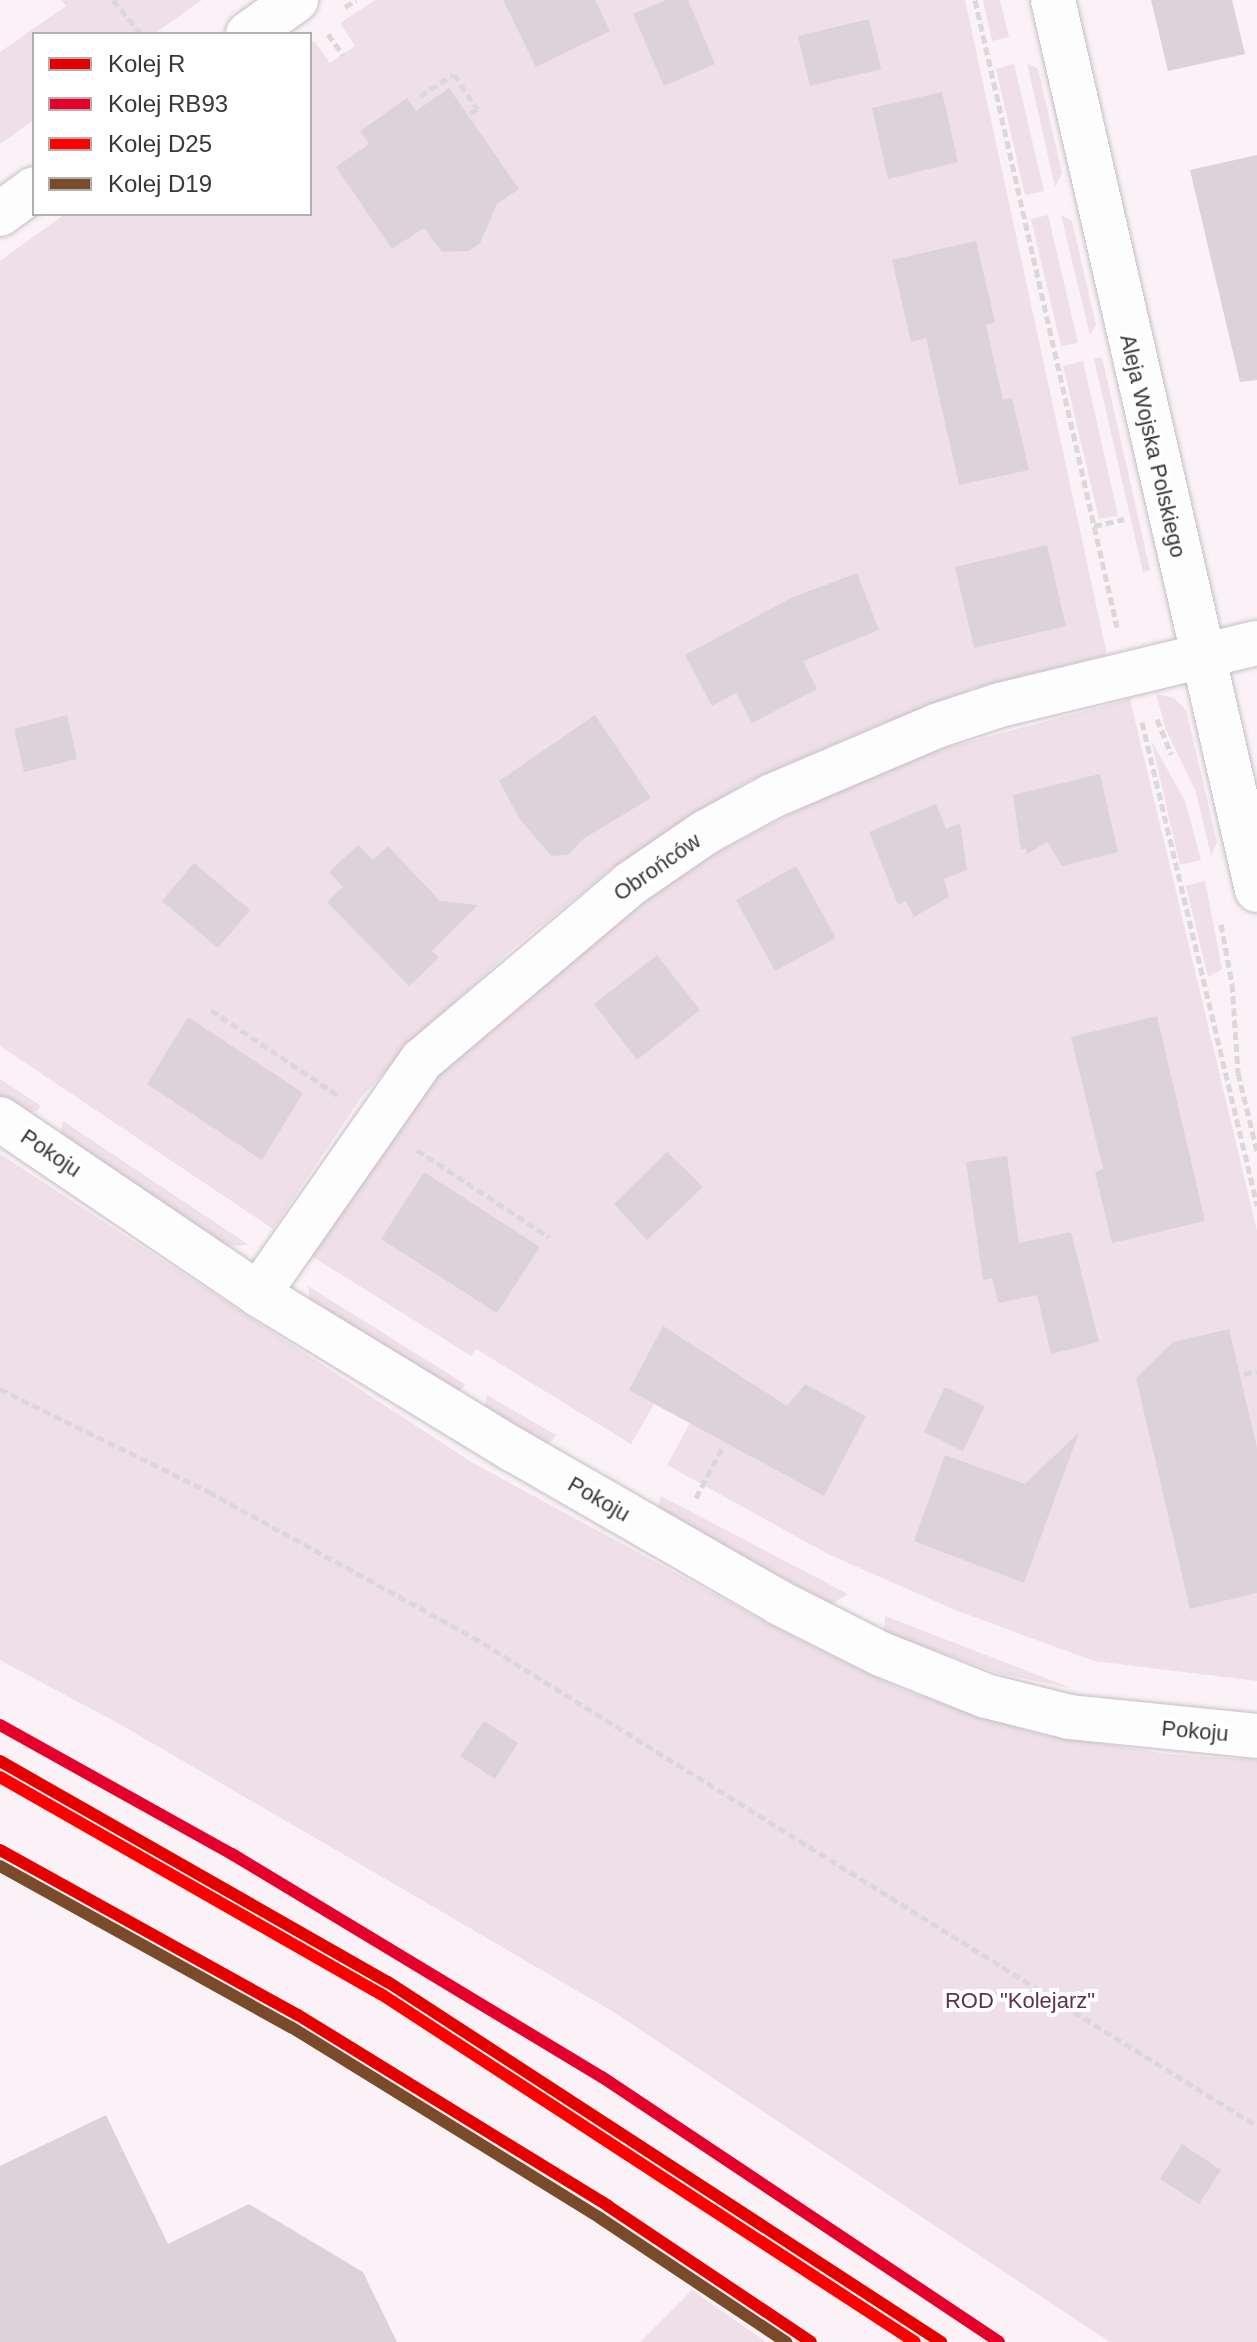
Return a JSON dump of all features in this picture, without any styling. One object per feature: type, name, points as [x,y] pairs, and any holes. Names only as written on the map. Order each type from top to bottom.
[{"type":"street","points":[[251,32],[296,0]]},
{"type":"street","name":"Aleja Wojska Polskiego","points":[[1053,0],[1257,890]]},
{"type":"street","points":[[0,214],[32,190]]},
{"type":"street","name":"Obrońców","points":[[258,1294],[422,1060],[641,875],[758,802],[906,736],[1000,705],[1257,643]]},
{"type":"street","name":"Pokoju","points":[[0,1119],[258,1294],[554,1474],[778,1602],[881,1654],[986,1696],[1070,1717],[1257,1736]]},
{"type":"path","points":[[113,0],[139,32]]},
{"type":"path","points":[[975,0],[1094,526],[1257,1205]]},
{"type":"path","points":[[420,96],[454,74],[477,109],[468,115]]},
{"type":"path","points":[[1094,526],[1128,518]]},
{"type":"path","points":[[211,1010],[342,1098]]},
{"type":"path","points":[[403,1141],[549,1237]]},
{"type":"path","points":[[1244,1374],[1257,1371]]},
{"type":"path","points":[[0,1389],[209,1492],[473,1637],[1257,2126]]},
{"type":"path","points":[[696,1499],[723,1446]]},
{"type":"path","points":[[684,1492],[709,1506]]},
{"type":"green space","points":[[62,0],[202,0],[157,32],[32,32],[32,121],[0,144],[0,52],[66,6]]},
{"type":"green space","points":[[375,0],[965,0],[1107,655],[977,687],[864,731],[745,783],[611,869],[509,952],[410,1044],[360,1099],[273,1229],[0,1046],[0,261],[62,216],[312,216],[312,42],[330,63],[355,46],[340,23]]},
{"type":"green space","points":[[983,0],[1000,0],[1009,37],[992,41]]},
{"type":"green space","points":[[1027,63],[1038,69],[1062,173],[1055,187]]},
{"type":"green space","points":[[1014,64],[1044,191],[1025,195],[996,69]]},
{"type":"green space","points":[[1048,215],[1078,343],[1061,346],[1031,219]]},
{"type":"green space","points":[[1061,215],[1072,221],[1096,325],[1090,335]]},
{"type":"green space","points":[[1102,357],[1150,570],[1143,572],[1094,359]]},
{"type":"green space","points":[[1083,361],[1118,516],[1099,519],[1063,366]]},
{"type":"green space","points":[[1156,694],[1174,698],[1186,710],[1217,842],[1211,856],[1196,792],[1166,730]]},
{"type":"green space","points":[[1130,699],[1257,1231],[1257,1681],[1094,1661],[955,1610],[828,1554],[667,1465],[690,1423],[654,1404],[631,1444],[476,1349],[471,1356],[310,1255],[439,1070],[624,916],[709,857],[837,790],[945,748]]},
{"type":"green space","points":[[1151,740],[1185,801],[1201,860],[1180,865]]},
{"type":"green space","points":[[1205,881],[1222,969],[1208,977],[1186,886]]},
{"type":"green space","points":[[0,1079],[41,1106],[37,1111],[26,1113],[0,1097]]},
{"type":"green space","points":[[63,1121],[249,1245],[226,1246],[59,1137]]},
{"type":"green space","name":"ROD \"Kolejarz\"","points":[[0,1154],[473,1463],[790,1635],[901,1689],[1036,1733],[1167,1754],[1257,1760],[1257,2342],[1110,2342],[612,2011],[123,1726],[0,1660]]},
{"type":"green space","points":[[308,1286],[465,1384],[463,1388],[458,1391],[310,1301]]},
{"type":"green space","points":[[487,1395],[556,1435],[544,1445],[484,1408]]},
{"type":"green space","points":[[661,1496],[848,1594],[832,1604],[665,1514],[658,1507]]},
{"type":"green space","points":[[885,1616],[1071,1688],[1001,1674],[892,1635],[884,1630]]},
{"type":"green space","points":[[692,2290],[766,2342],[640,2342]]},
{"type":"building","points":[[503,0],[595,0],[610,31],[536,67]]},
{"type":"building","points":[[666,0],[688,0],[715,64],[664,86],[633,14]]},
{"type":"building","points":[[1151,0],[1232,0],[1245,54],[1168,71]]},
{"type":"building","points":[[869,19],[881,69],[810,86],[798,36]]},
{"type":"building","points":[[449,88],[519,189],[497,204],[480,243],[469,251],[442,252],[424,228],[392,249],[336,167],[369,144],[360,131],[407,98],[416,111]]},
{"type":"building","points":[[942,92],[958,162],[888,179],[872,108]]},
{"type":"building","points":[[1257,155],[1257,380],[1240,382],[1190,170]]},
{"type":"building","points":[[976,241],[995,322],[986,325],[1003,400],[1012,398],[1029,470],[959,485],[926,338],[911,342],[892,260]]},
{"type":"building","points":[[1047,545],[1066,626],[974,648],[955,567]]},
{"type":"building","points":[[857,573],[879,630],[803,661],[817,689],[752,723],[736,693],[712,706],[685,655],[791,598]]},
{"type":"building","points":[[67,715],[77,759],[24,772],[14,729]]},
{"type":"building","points":[[595,715],[651,798],[583,839],[568,855],[551,856],[519,818],[499,781]]},
{"type":"building","points":[[1100,774],[1118,852],[1062,866],[1047,842],[1027,854],[1026,848],[1021,850],[1013,795]]},
{"type":"building","points":[[936,804],[946,829],[960,823],[967,870],[944,879],[949,897],[914,917],[906,901],[898,905],[869,832]]},
{"type":"building","points":[[358,845],[373,860],[388,846],[440,901],[478,905],[432,951],[439,958],[409,986],[327,902],[343,887],[329,872]]},
{"type":"building","points":[[194,863],[250,910],[218,948],[162,901]]},
{"type":"building","points":[[796,866],[836,938],[775,971],[736,900]]},
{"type":"building","points":[[657,955],[700,1010],[637,1060],[594,1004]]},
{"type":"building","points":[[1157,1016],[1205,1221],[1112,1243],[1095,1172],[1103,1169],[1071,1037]]},
{"type":"building","points":[[188,1017],[303,1093],[262,1160],[147,1084]]},
{"type":"building","points":[[667,1152],[703,1187],[647,1240],[614,1204]]},
{"type":"building","points":[[1007,1156],[1019,1243],[1071,1232],[1099,1342],[1051,1354],[1037,1295],[998,1303],[992,1278],[983,1280],[966,1162]]},
{"type":"building","points":[[424,1172],[540,1247],[497,1313],[381,1239]]},
{"type":"building","points":[[663,1326],[787,1406],[805,1384],[866,1416],[824,1496],[629,1390]]},
{"type":"building","points":[[1229,1329],[1257,1448],[1257,1593],[1190,1609],[1136,1378],[1173,1342]]},
{"type":"building","points":[[945,1387],[985,1406],[963,1451],[924,1432]]},
{"type":"building","points":[[1079,1432],[1024,1583],[914,1541],[945,1455],[1025,1484]]},
{"type":"building","points":[[484,1721],[518,1743],[495,1779],[460,1756]]},
{"type":"building","points":[[106,2115],[168,2244],[249,2204],[363,2272],[397,2342],[0,2342],[0,2166]]},
{"type":"building","points":[[1182,2144],[1221,2170],[1199,2204],[1160,2179]]},
{"type":"rail line","name":"RB93","points":[[0,1725],[232,1854],[602,2077],[999,2342]]},
{"type":"rail line","name":"R","points":[[0,1761],[388,1982],[941,2342]]},
{"type":"rail line","name":"D25","points":[[0,1777],[381,1994],[915,2342]]},
{"type":"rail line","name":"R","points":[[0,1850],[298,2015],[608,2206],[811,2342]]},
{"type":"rail line","name":"D19","points":[[0,1866],[291,2027],[600,2218],[786,2342]]}]
